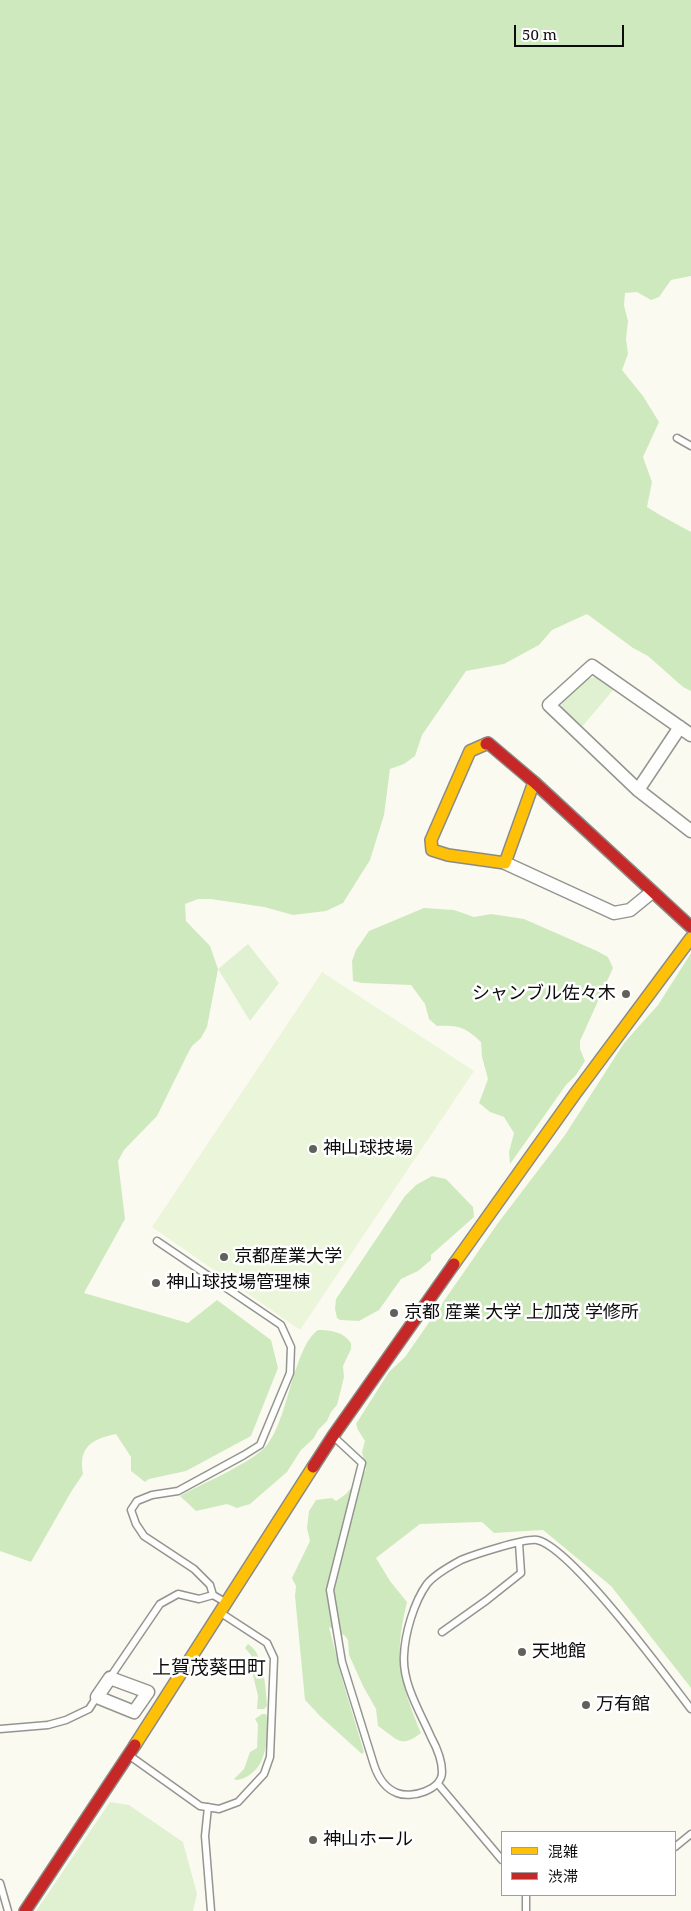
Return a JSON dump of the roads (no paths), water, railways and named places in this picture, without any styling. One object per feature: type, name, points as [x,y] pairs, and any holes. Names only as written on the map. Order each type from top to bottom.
[{"type":"street","points":[[691,735],[592,666],[549,704],[638,790],[691,831]]},
{"type":"street","points":[[638,790],[680,727]]},
{"type":"street","points":[[652,892],[630,910],[614,913],[505,863],[448,856],[432,850],[431,840],[470,751],[488,744],[534,782],[691,927]]},
{"type":"street","points":[[505,863],[534,782]]},
{"type":"street","points":[[25,1911],[128,1755],[333,1436],[575,1094],[691,938]]},
{"type":"street","points":[[110,1678],[148,1692],[134,1712],[97,1697],[110,1678]]},
{"type":"lane","points":[[677,438],[691,446]]},
{"type":"lane","points":[[128,1755],[200,1806],[219,1809],[238,1802],[264,1774],[270,1757],[274,1658],[267,1643],[223,1608],[213,1595],[210,1585],[194,1569],[144,1536],[136,1524],[131,1510],[137,1501],[152,1495],[178,1491],[260,1445],[290,1373],[291,1347],[281,1325],[157,1241]]},
{"type":"lane","points":[[333,1436],[362,1463],[330,1590],[342,1662],[378,1778],[385,1786],[397,1793],[408,1796],[423,1792],[438,1784],[442,1774],[441,1758],[408,1685],[403,1657],[410,1619],[427,1584],[449,1566],[476,1553],[536,1540],[550,1546],[576,1568],[611,1608],[691,1709]]},
{"type":"lane","points":[[442,1632],[487,1600],[520,1573],[519,1543]]},
{"type":"lane","points":[[110,1678],[160,1604],[178,1594],[199,1599],[213,1595]]},
{"type":"lane","points":[[0,1729],[48,1725],[66,1720],[89,1708],[97,1697]]},
{"type":"lane","points":[[438,1784],[501,1859]]},
{"type":"lane","points":[[208,1807],[205,1836],[210,1911]]},
{"type":"lane","points":[[676,1846],[691,1834]]},
{"type":"lane","points":[[0,1883],[8,1911]]},
{"type":"lane","points":[[526,1896],[526,1911]]},
{"type":"place","name":"シャンブル佐々木","points":[[626,994]]},
{"type":"place","name":"神山球技場","points":[[313,1149]]},
{"type":"place","name":"京都産業大学","points":[[224,1257]]},
{"type":"place","name":"神山球技場管理棟","points":[[156,1283]]},
{"type":"place","name":"京都 産業 大学 上加茂 学修所","points":[[394,1313]]},
{"type":"place","name":"天地館","points":[[522,1652]]},
{"type":"place","name":"万有館","points":[[586,1705]]},
{"type":"place","name":"神山ホール","points":[[313,1840]]},
{"type":"district","name":"上賀茂葵田町","points":[[209,1669]]}]
